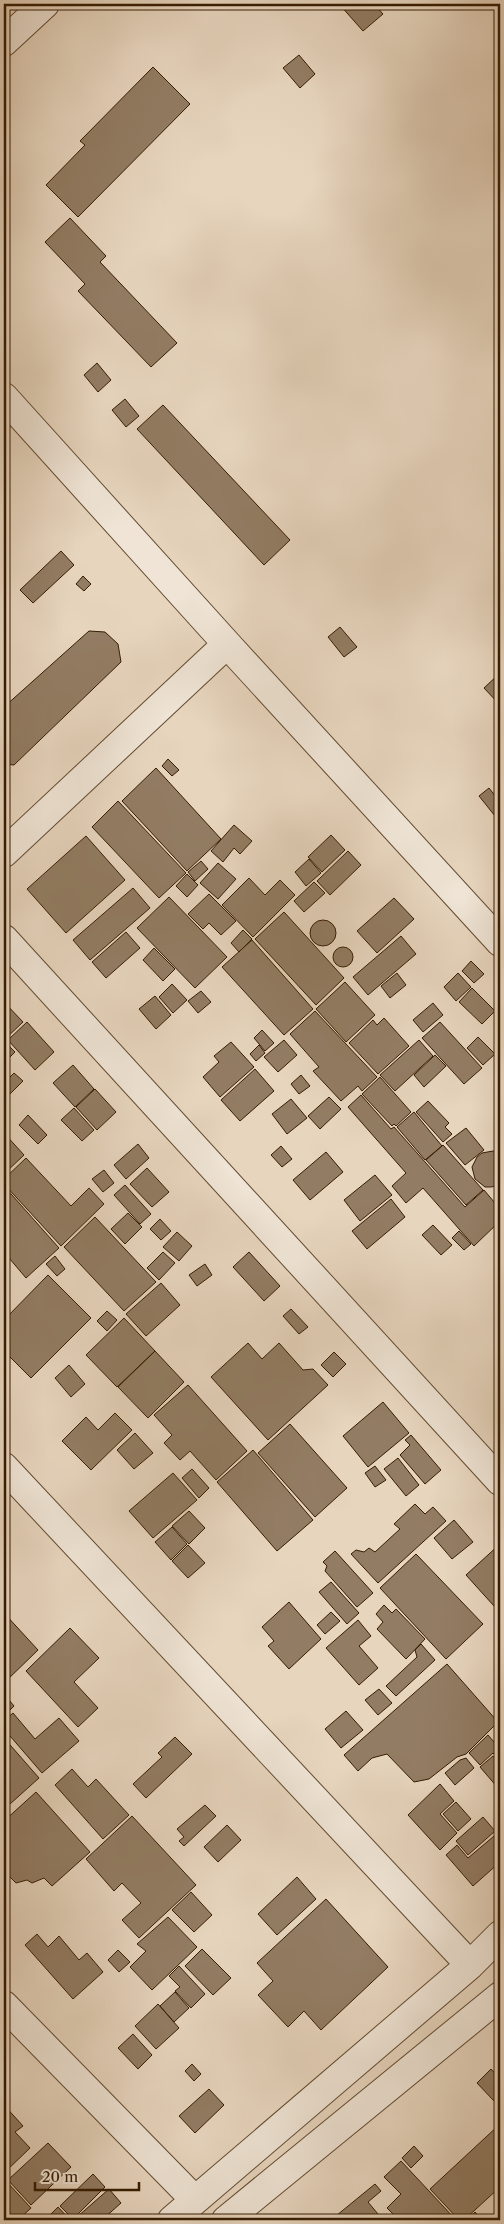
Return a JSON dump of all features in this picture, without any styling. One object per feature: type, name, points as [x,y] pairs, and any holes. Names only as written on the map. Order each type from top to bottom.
[{"type":"street","points":[[4,42],[45,4]]},
{"type":"street","points":[[4,397],[500,942]]},
{"type":"street","points":[[4,853],[227,644]]},
{"type":"street","points":[[4,939],[500,1481]]},
{"type":"street","points":[[4,1467],[470,1964]]},
{"type":"street","points":[[172,2220],[194,2199],[470,1964],[500,1935]]},
{"type":"street","points":[[226,2220],[500,1998]]},
{"type":"street","points":[[4,2005],[194,2199]]},
{"type":"building","points":[[339,4],[374,4],[383,14],[363,31]]},
{"type":"building","points":[[299,55],[315,74],[300,88],[283,68]]},
{"type":"building","points":[[153,67],[190,104],[78,217],[46,185],[85,145],[80,141]]},
{"type":"building","points":[[70,218],[106,256],[100,262],[177,343],[151,367],[78,291],[85,284],[45,242]]},
{"type":"building","points":[[97,363],[111,380],[98,392],[84,375]]},
{"type":"building","points":[[125,399],[139,416],[126,427],[112,410]]},
{"type":"building","points":[[163,405],[290,540],[264,565],[137,429]]},
{"type":"building","points":[[61,551],[74,565],[33,603],[20,590]]},
{"type":"building","points":[[83,576],[91,584],[84,591],[76,584]]},
{"type":"building","points":[[340,627],[357,647],[344,657],[328,637]]},
{"type":"building","points":[[89,631],[105,632],[118,644],[121,662],[14,765],[4,764],[4,707]]},
{"type":"building","points":[[500,673],[500,705],[484,688]]},
{"type":"building","points":[[168,759],[179,770],[172,776],[162,766]]},
{"type":"building","points":[[500,762],[500,774],[494,768]]},
{"type":"building","points":[[156,768],[221,839],[187,871],[122,801]]},
{"type":"building","points":[[489,788],[500,802],[499,821],[479,796]]},
{"type":"building","points":[[118,801],[186,873],[159,898],[92,827]]},
{"type":"building","points":[[234,825],[252,841],[240,854],[234,848],[223,862],[211,851]]},
{"type":"building","points":[[331,835],[345,850],[322,872],[308,857]]},
{"type":"building","points":[[86,836],[125,880],[66,933],[27,889]]},
{"type":"building","points":[[348,851],[361,865],[330,895],[317,881]]},
{"type":"building","points":[[309,859],[321,873],[306,886],[295,872]]},
{"type":"building","points":[[201,861],[208,869],[195,881],[188,872]]},
{"type":"building","points":[[218,863],[236,879],[218,899],[200,883]]},
{"type":"building","points":[[187,874],[198,885],[187,897],[176,886]]},
{"type":"building","points":[[249,878],[265,895],[280,880],[295,895],[253,937],[222,905]]},
{"type":"building","points":[[314,882],[325,893],[304,912],[294,901]]},
{"type":"building","points":[[133,888],[150,908],[90,960],[73,940]]},
{"type":"building","points":[[209,894],[236,921],[221,935],[209,923],[203,929],[188,914]]},
{"type":"building","points":[[169,897],[227,957],[195,988],[137,928]]},
{"type":"building","points":[[394,898],[414,919],[377,953],[357,931]]},
{"type":"building","points":[[284,912],[344,978],[316,1005],[255,939]]},
{"type":"building","points":[[323,920],[332,924],[336,933],[332,942],[323,946],[314,942],[310,933],[314,924]]},
{"type":"building","points":[[243,930],[252,939],[239,952],[231,943]]},
{"type":"building","points":[[126,932],[140,948],[106,978],[92,962]]},
{"type":"building","points":[[401,936],[416,954],[368,995],[353,977]]},
{"type":"building","points":[[252,940],[313,1009],[284,1035],[222,967]]},
{"type":"building","points":[[339,947],[347,947],[353,953],[353,961],[347,967],[339,967],[333,961],[333,953]]},
{"type":"building","points":[[154,948],[175,969],[163,981],[143,960]]},
{"type":"building","points":[[471,961],[484,974],[474,983],[462,971]]},
{"type":"building","points":[[397,973],[406,985],[390,998],[381,986]]},
{"type":"building","points":[[458,973],[471,987],[456,1001],[444,987]]},
{"type":"building","points":[[345,982],[375,1015],[346,1042],[316,1009]]},
{"type":"building","points":[[172,984],[187,1000],[173,1013],[159,997]]},
{"type":"building","points":[[472,988],[495,1011],[482,1024],[459,1002]]},
{"type":"building","points":[[201,991],[211,1002],[198,1013],[188,1001]]},
{"type":"building","points":[[155,996],[171,1015],[156,1029],[139,1009]]},
{"type":"building","points":[[4,1002],[23,1022],[4,1040]]},
{"type":"building","points":[[433,1003],[443,1015],[423,1032],[413,1020]]},
{"type":"building","points":[[315,1011],[377,1077],[362,1091],[358,1086],[341,1101],[313,1071],[319,1067],[290,1034]]},
{"type":"building","points":[[384,1018],[409,1046],[378,1074],[349,1043],[373,1020],[377,1025]]},
{"type":"building","points":[[27,1022],[54,1052],[35,1070],[8,1040]]},
{"type":"building","points":[[440,1022],[482,1068],[464,1084],[422,1038]]},
{"type":"building","points":[[262,1030],[274,1043],[265,1051],[254,1038]]},
{"type":"building","points":[[478,1037],[495,1054],[483,1065],[467,1048]]},
{"type":"building","points":[[284,1040],[297,1055],[278,1072],[264,1057]]},
{"type":"building","points":[[419,1040],[433,1056],[395,1091],[380,1075]]},
{"type":"building","points":[[5,1042],[15,1052],[4,1063],[4,1044]]},
{"type":"building","points":[[231,1042],[254,1067],[220,1097],[203,1077],[219,1062],[214,1056]]},
{"type":"building","points":[[259,1045],[265,1053],[256,1061],[250,1054]]},
{"type":"building","points":[[435,1055],[446,1066],[424,1087],[414,1075]]},
{"type":"building","points":[[73,1065],[94,1089],[75,1107],[53,1083]]},
{"type":"building","points":[[255,1069],[274,1091],[240,1121],[221,1100]]},
{"type":"building","points":[[14,1073],[23,1081],[4,1100],[4,1083]]},
{"type":"building","points":[[301,1075],[310,1086],[299,1094],[291,1084]]},
{"type":"building","points":[[380,1077],[411,1112],[396,1126],[394,1124],[392,1126],[362,1094]]},
{"type":"building","points":[[95,1089],[116,1112],[97,1130],[76,1107]]},
{"type":"building","points":[[361,1095],[391,1129],[394,1127],[465,1207],[484,1190],[500,1209],[500,1221],[474,1246],[423,1188],[406,1203],[392,1186],[406,1173],[348,1107]]},
{"type":"building","points":[[329,1097],[341,1109],[320,1129],[308,1116]]},
{"type":"building","points":[[291,1099],[307,1118],[287,1134],[272,1114]]},
{"type":"building","points":[[428,1101],[449,1123],[445,1127],[452,1134],[443,1142],[416,1112]]},
{"type":"building","points":[[74,1108],[94,1130],[82,1141],[61,1120]]},
{"type":"building","points":[[414,1112],[442,1146],[425,1160],[397,1127]]},
{"type":"building","points":[[28,1115],[47,1135],[38,1144],[19,1125]]},
{"type":"building","points":[[466,1128],[484,1150],[465,1165],[446,1143]]},
{"type":"building","points":[[4,1133],[24,1155],[4,1174]]},
{"type":"building","points":[[138,1144],[149,1158],[126,1179],[114,1165]]},
{"type":"building","points":[[443,1145],[483,1190],[466,1205],[426,1160]]},
{"type":"building","points":[[281,1146],[292,1159],[282,1167],[271,1155]]},
{"type":"building","points":[[493,1151],[500,1154],[500,1185],[485,1187],[475,1179],[472,1167],[477,1157],[482,1153]]},
{"type":"building","points":[[326,1152],[343,1172],[310,1200],[293,1180]]},
{"type":"building","points":[[26,1158],[71,1206],[89,1188],[104,1204],[61,1246],[4,1184],[4,1179]]},
{"type":"building","points":[[147,1168],[169,1192],[152,1207],[130,1184]]},
{"type":"building","points":[[104,1170],[114,1183],[103,1192],[92,1179]]},
{"type":"building","points":[[375,1175],[392,1195],[360,1221],[344,1200]]},
{"type":"building","points":[[125,1185],[151,1214],[140,1224],[114,1195]]},
{"type":"building","points":[[4,1186],[59,1248],[26,1278],[4,1252]]},
{"type":"building","points":[[391,1199],[405,1217],[367,1249],[352,1231]]},
{"type":"building","points":[[128,1213],[142,1227],[125,1244],[111,1229]]},
{"type":"building","points":[[95,1217],[156,1282],[124,1311],[64,1247]]},
{"type":"building","points":[[160,1219],[171,1231],[161,1240],[150,1229]]},
{"type":"building","points":[[433,1225],[452,1245],[441,1255],[422,1235]]},
{"type":"building","points":[[459,1231],[471,1244],[464,1250],[452,1238]]},
{"type":"building","points":[[177,1232],[192,1246],[179,1261],[163,1247]]},
{"type":"building","points":[[163,1252],[175,1263],[159,1280],[147,1268]]},
{"type":"building","points":[[249,1252],[280,1286],[264,1301],[233,1267]]},
{"type":"building","points":[[55,1256],[65,1269],[57,1276],[46,1264]]},
{"type":"building","points":[[205,1264],[212,1275],[197,1286],[189,1275]]},
{"type":"building","points":[[48,1275],[91,1318],[31,1378],[4,1351],[4,1320]]},
{"type":"building","points":[[161,1283],[180,1305],[146,1336],[126,1314]]},
{"type":"building","points":[[291,1309],[308,1327],[299,1334],[283,1316]]},
{"type":"building","points":[[107,1311],[117,1320],[107,1331],[97,1321]]},
{"type":"building","points":[[124,1318],[155,1351],[117,1387],[86,1355]]},
{"type":"building","points":[[248,1343],[262,1359],[279,1343],[303,1370],[313,1369],[328,1385],[268,1440],[211,1377]]},
{"type":"building","points":[[155,1351],[184,1382],[148,1418],[118,1387]]},
{"type":"building","points":[[334,1352],[346,1364],[333,1377],[321,1365]]},
{"type":"building","points":[[69,1365],[85,1384],[71,1397],[55,1378]]},
{"type":"building","points":[[188,1385],[247,1451],[216,1480],[190,1451],[180,1460],[164,1443],[172,1435],[154,1415]]},
{"type":"building","points":[[383,1402],[409,1433],[368,1467],[343,1436]]},
{"type":"building","points":[[115,1413],[132,1430],[91,1470],[62,1441],[86,1417],[98,1430]]},
{"type":"building","points":[[290,1424],[347,1488],[315,1517],[258,1453]]},
{"type":"building","points":[[135,1433],[153,1453],[134,1469],[117,1450]]},
{"type":"building","points":[[411,1435],[441,1470],[425,1484],[400,1455],[410,1445],[405,1440]]},
{"type":"building","points":[[253,1450],[313,1520],[277,1551],[217,1482]]},
{"type":"building","points":[[398,1458],[419,1485],[406,1496],[384,1469]]},
{"type":"building","points":[[375,1466],[386,1480],[375,1487],[365,1473]]},
{"type":"building","points":[[192,1469],[209,1488],[199,1498],[182,1478]]},
{"type":"building","points":[[173,1473],[197,1500],[153,1538],[129,1511]]},
{"type":"building","points":[[415,1504],[425,1514],[433,1507],[446,1521],[378,1583],[351,1554],[356,1550],[364,1552],[369,1548],[375,1552],[400,1529],[394,1524]]},
{"type":"building","points":[[189,1511],[205,1528],[189,1544],[172,1526]]},
{"type":"building","points":[[454,1520],[473,1542],[452,1559],[434,1538]]},
{"type":"building","points":[[172,1527],[187,1544],[171,1560],[155,1542]]},
{"type":"building","points":[[500,1544],[500,1601],[494,1606],[466,1575]]},
{"type":"building","points":[[188,1545],[205,1563],[188,1578],[172,1561]]},
{"type":"building","points":[[335,1551],[373,1593],[357,1607],[325,1571],[327,1566],[323,1562]]},
{"type":"building","points":[[416,1554],[483,1624],[446,1659],[380,1588]]},
{"type":"building","points":[[331,1582],[359,1613],[347,1624],[319,1592]]},
{"type":"building","points":[[289,1602],[321,1639],[289,1669],[268,1646],[274,1641],[262,1627]]},
{"type":"building","points":[[384,1605],[392,1613],[396,1609],[425,1639],[406,1659],[377,1629],[383,1622],[376,1614]]},
{"type":"building","points":[[331,1612],[340,1621],[325,1634],[317,1625]]},
{"type":"building","points":[[4,1613],[38,1650],[4,1683]]},
{"type":"building","points":[[358,1620],[371,1636],[359,1646],[378,1668],[359,1685],[326,1648]]},
{"type":"building","points":[[70,1628],[99,1658],[74,1682],[98,1708],[78,1727],[26,1671]]},
{"type":"building","points":[[421,1644],[435,1660],[396,1696],[386,1686],[417,1657],[415,1650]]},
{"type":"building","points":[[447,1664],[498,1722],[466,1754],[457,1757],[429,1779],[414,1782],[387,1754],[372,1758],[358,1771],[344,1755]]},
{"type":"building","points":[[379,1689],[392,1703],[378,1715],[365,1700]]},
{"type":"building","points":[[4,1694],[14,1706],[4,1716]]},
{"type":"building","points":[[346,1711],[363,1730],[341,1748],[325,1729]]},
{"type":"building","points":[[13,1713],[35,1739],[59,1718],[79,1741],[42,1773],[4,1729],[4,1721]]},
{"type":"building","points":[[488,1735],[494,1742],[500,1736],[500,1761],[493,1753],[480,1765],[469,1753]]},
{"type":"building","points":[[175,1737],[192,1754],[146,1798],[133,1784],[162,1757],[158,1753]]},
{"type":"building","points":[[4,1738],[39,1778],[10,1804],[4,1797]]},
{"type":"building","points":[[493,1756],[500,1764],[500,1786],[498,1788],[480,1767]]},
{"type":"building","points":[[466,1758],[474,1768],[455,1785],[445,1773],[460,1760]]},
{"type":"building","points":[[72,1769],[88,1787],[96,1779],[129,1815],[103,1839],[55,1785]]},
{"type":"building","points":[[440,1784],[454,1801],[440,1814],[457,1833],[440,1850],[408,1815]]},
{"type":"building","points":[[36,1792],[90,1852],[52,1886],[44,1878],[32,1883],[27,1880],[16,1883],[4,1871],[4,1821]]},
{"type":"building","points":[[456,1802],[471,1819],[458,1831],[443,1814]]},
{"type":"building","points":[[205,1805],[216,1816],[184,1846],[179,1841],[184,1837],[177,1829]]},
{"type":"building","points":[[132,1816],[196,1885],[139,1938],[122,1920],[141,1903],[122,1883],[114,1891],[86,1859]]},
{"type":"building","points":[[483,1817],[495,1831],[468,1855],[456,1841]]},
{"type":"building","points":[[227,1825],[241,1840],[218,1862],[204,1847]]},
{"type":"building","points":[[500,1831],[500,1862],[473,1886],[446,1855],[457,1845],[468,1858]]},
{"type":"building","points":[[297,1877],[316,1899],[277,1935],[258,1914]]},
{"type":"building","points":[[191,1892],[212,1915],[194,1932],[172,1910]]},
{"type":"building","points":[[326,1899],[388,1967],[321,2030],[304,2011],[288,2027],[258,1995],[273,1981],[257,1963]]},
{"type":"building","points":[[168,1917],[197,1947],[152,1990],[130,1967],[146,1951],[137,1944]]},
{"type":"building","points":[[37,1934],[48,1947],[59,1936],[79,1960],[87,1953],[103,1972],[73,1999],[25,1945]]},
{"type":"building","points":[[202,1949],[231,1978],[213,1995],[185,1966]]},
{"type":"building","points":[[118,1950],[130,1962],[119,1972],[108,1960]]},
{"type":"building","points":[[179,1966],[205,1994],[191,2008],[175,1991],[180,1987],[169,1976]]},
{"type":"building","points":[[175,1992],[189,2008],[174,2022],[160,2006]]},
{"type":"building","points":[[158,2004],[179,2028],[156,2049],[135,2026]]},
{"type":"building","points":[[133,2034],[152,2055],[138,2069],[118,2048]]},
{"type":"building","points":[[192,2064],[201,2074],[194,2081],[185,2071]]},
{"type":"building","points":[[491,2069],[500,2079],[500,2095],[494,2101],[477,2083]]},
{"type":"building","points":[[209,2089],[224,2105],[195,2133],[179,2116]]},
{"type":"building","points":[[4,2105],[23,2126],[15,2132],[30,2148],[4,2173]]},
{"type":"building","points":[[500,2124],[500,2187],[464,2220],[459,2220],[430,2189]]},
{"type":"building","points":[[48,2143],[71,2167],[31,2205],[8,2180]]},
{"type":"building","points":[[414,2146],[423,2156],[411,2168],[402,2158]]},
{"type":"building","points":[[401,2161],[456,2220],[399,2220],[387,2208],[401,2194],[384,2177]]},
{"type":"building","points":[[93,2174],[105,2187],[73,2219],[60,2206]]},
{"type":"building","points":[[6,2181],[31,2208],[18,2220],[4,2220],[4,2184]]},
{"type":"building","points":[[375,2184],[381,2191],[368,2202],[378,2214],[371,2220],[331,2220]]},
{"type":"building","points":[[109,2189],[121,2203],[102,2220],[80,2220],[77,2217]]},
{"type":"building","points":[[58,2207],[70,2220],[45,2220]]},
{"type":"building","points":[[475,2212],[483,2220],[467,2220]]}]
